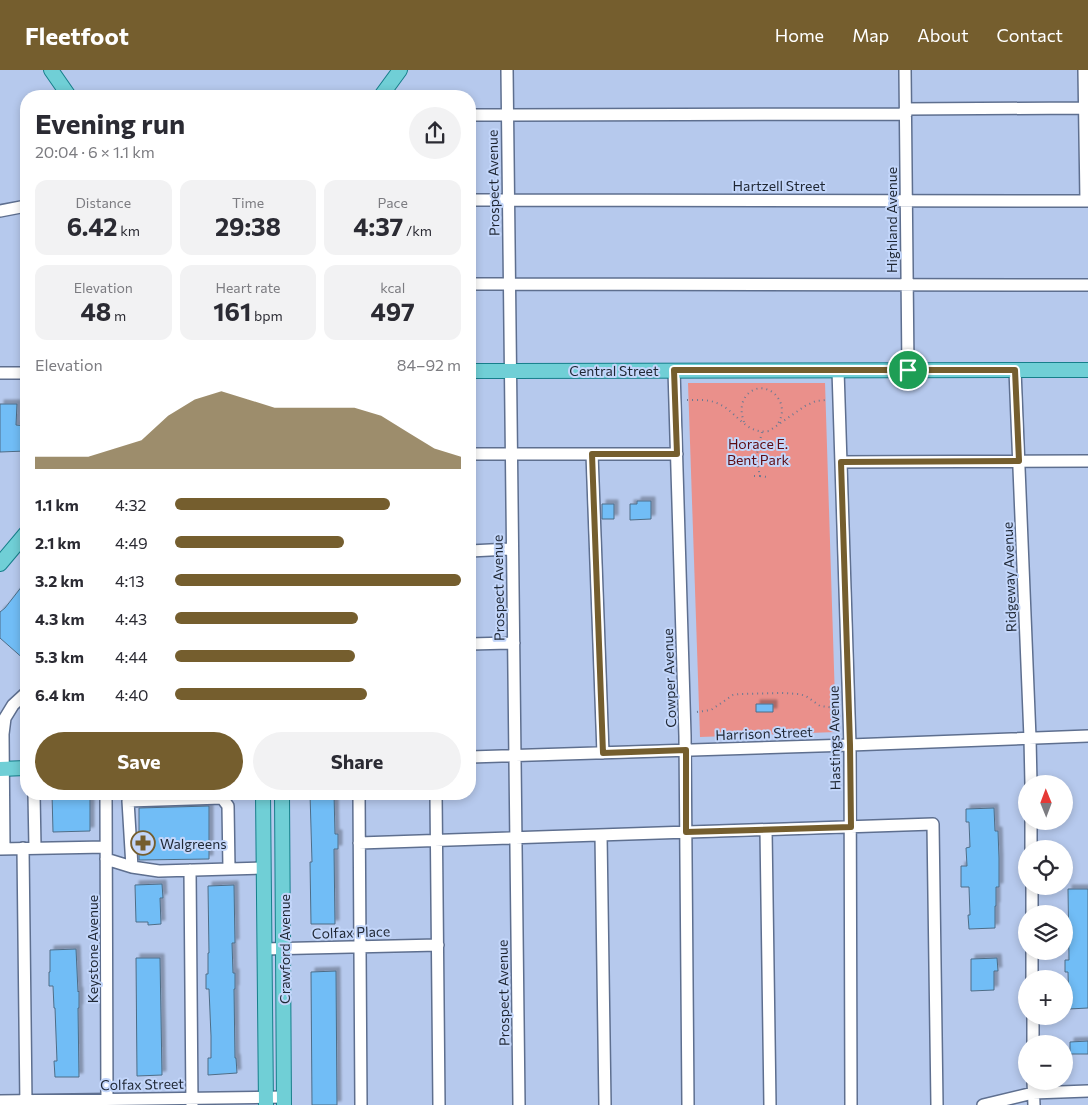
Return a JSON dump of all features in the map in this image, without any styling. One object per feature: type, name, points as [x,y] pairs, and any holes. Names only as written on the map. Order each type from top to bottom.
[{"type":"main road","points":[[51,70],[65,90]]},
{"type":"main road","points":[[385,90],[400,70]]},
{"type":"main road","name":"Central Street","points":[[476,371],[1088,370]]},
{"type":"main road","points":[[0,564],[20,540]]},
{"type":"main road","points":[[2,769],[20,768]]},
{"type":"main road","name":"Crawford Avenue","points":[[263,800],[266,1101]]},
{"type":"main road","name":"Crawford Avenue","points":[[282,800],[284,1101]]},
{"type":"street","name":"Prospect Avenue","points":[[507,70],[519,1105]]},
{"type":"street","name":"Highland Avenue","points":[[905,70],[908,370]]},
{"type":"street","points":[[1084,70],[1087,201]]},
{"type":"street","points":[[476,114],[1084,108]]},
{"type":"street","name":"Hartzell Street","points":[[476,200],[1087,201]]},
{"type":"street","points":[[0,211],[20,207]]},
{"type":"street","points":[[476,284],[1088,285]]},
{"type":"street","name":"Cowper Avenue","points":[[674,370],[686,750],[688,1105]]},
{"type":"street","name":"Hastings Avenue","points":[[838,370],[850,745],[852,1105]]},
{"type":"street","name":"Ridgeway Avenue","points":[[1015,370],[1031,775]]},
{"type":"street","points":[[0,373],[20,373]]},
{"type":"street","points":[[476,454],[677,454]]},
{"type":"street","points":[[592,454],[603,753]]},
{"type":"street","points":[[841,462],[1088,461]]},
{"type":"street","points":[[476,550],[512,549]]},
{"type":"street","points":[[476,644],[514,643]]},
{"type":"street","points":[[20,699],[13,705],[5,718],[3,734],[2,849],[35,848],[106,853],[132,867],[158,871],[264,868]]},
{"type":"street","name":"Harrison Street","points":[[476,757],[1088,736]]},
{"type":"street","points":[[34,800],[35,848]]},
{"type":"street","name":"Keystone Avenue","points":[[106,800],[107,1102]]},
{"type":"street","points":[[132,867],[128,801],[137,800]]},
{"type":"street","points":[[224,800],[228,806],[228,869]]},
{"type":"street","points":[[359,800],[361,1105]]},
{"type":"street","points":[[436,800],[438,1105]]},
{"type":"street","points":[[359,843],[933,824],[936,1105]]},
{"type":"street","points":[[766,830],[770,1105]]},
{"type":"street","points":[[601,835],[605,1105]]},
{"type":"street","points":[[23,848],[26,1103]]},
{"type":"street","points":[[190,870],[192,1102]]},
{"type":"street","name":"Colfax Place","points":[[264,950],[438,945]]},
{"type":"street","points":[[983,1105],[1025,1090]]},
{"type":"street","points":[[1033,1090],[1034,1105]]},
{"type":"street","points":[[1073,1090],[1088,1091]]},
{"type":"street","name":"Colfax Street","points":[[0,1101],[26,1103],[284,1101]]},
{"type":"path","points":[[749,427],[744,422],[742,415],[741,407],[743,400],[754,390],[766,389],[774,393],[780,400],[782,409],[781,419],[775,427]]},
{"type":"path","points":[[687,400],[716,402],[724,406],[749,427],[762,432],[769,431],[805,406],[816,401],[826,400]]},
{"type":"path","points":[[760,476],[756,458],[762,432]]},
{"type":"path","points":[[754,476],[766,477]]},
{"type":"path","points":[[697,712],[711,710],[734,695],[782,692],[806,696],[824,708],[836,708]]},
{"type":"green space","name":"Horace E. Bent Park","points":[[688,383],[825,383],[836,732],[700,737]]},
{"type":"building","points":[[0,404],[17,404],[16,425],[20,425],[20,451],[0,452]]},
{"type":"building","points":[[637,501],[651,501],[651,519],[630,520],[630,504],[637,504]]},
{"type":"building","points":[[602,504],[614,504],[614,519],[602,519]]},
{"type":"building","points":[[20,589],[20,656],[0,638],[0,612]]},
{"type":"building","points":[[756,704],[773,704],[773,712],[756,712]]},
{"type":"building","points":[[52,800],[90,800],[90,831],[53,832]]},
{"type":"building","points":[[310,800],[334,800],[335,834],[338,834],[338,849],[334,849],[335,924],[311,924],[310,862],[312,862]]},
{"type":"building","name":"Walgreens","points":[[209,806],[209,859],[139,860],[139,808]]},
{"type":"building","points":[[994,808],[995,831],[998,831],[999,858],[999,887],[996,887],[995,928],[969,929],[969,887],[961,887],[961,866],[967,866],[966,848],[970,847],[969,822],[966,822],[966,809]]},
{"type":"building","points":[[162,884],[163,898],[160,898],[161,924],[148,925],[148,922],[136,922],[135,885]]},
{"type":"building","points":[[234,885],[235,943],[232,943],[233,973],[235,973],[235,1058],[237,1073],[208,1075],[208,1058],[211,1058],[211,1036],[209,989],[206,989],[209,953],[208,886]]},
{"type":"building","points":[[1073,889],[1088,889],[1088,1008],[1073,1009],[1073,970],[1065,970],[1065,960],[1073,960],[1073,905],[1068,905],[1068,895],[1073,895]]},
{"type":"building","points":[[76,949],[79,991],[79,1077],[55,1077],[54,1061],[57,1061],[55,1008],[53,986],[49,986],[50,950]]},
{"type":"building","points":[[136,958],[160,958],[162,1075],[137,1076]]},
{"type":"building","points":[[997,958],[998,971],[994,971],[994,990],[971,991],[971,959]]},
{"type":"building","points":[[336,971],[337,1105],[312,1105],[311,972]]},
{"type":"building","points":[[1088,1041],[1088,1054],[1073,1054],[1073,1042]]},
{"type":"place","name":"Walgreens","points":[[143,843]]},
{"type":"route","points":[[674,370],[908,370],[1015,370],[1019,461],[841,462],[851,827],[686,832],[686,750],[603,753],[592,454],[677,454],[674,370]]}]
